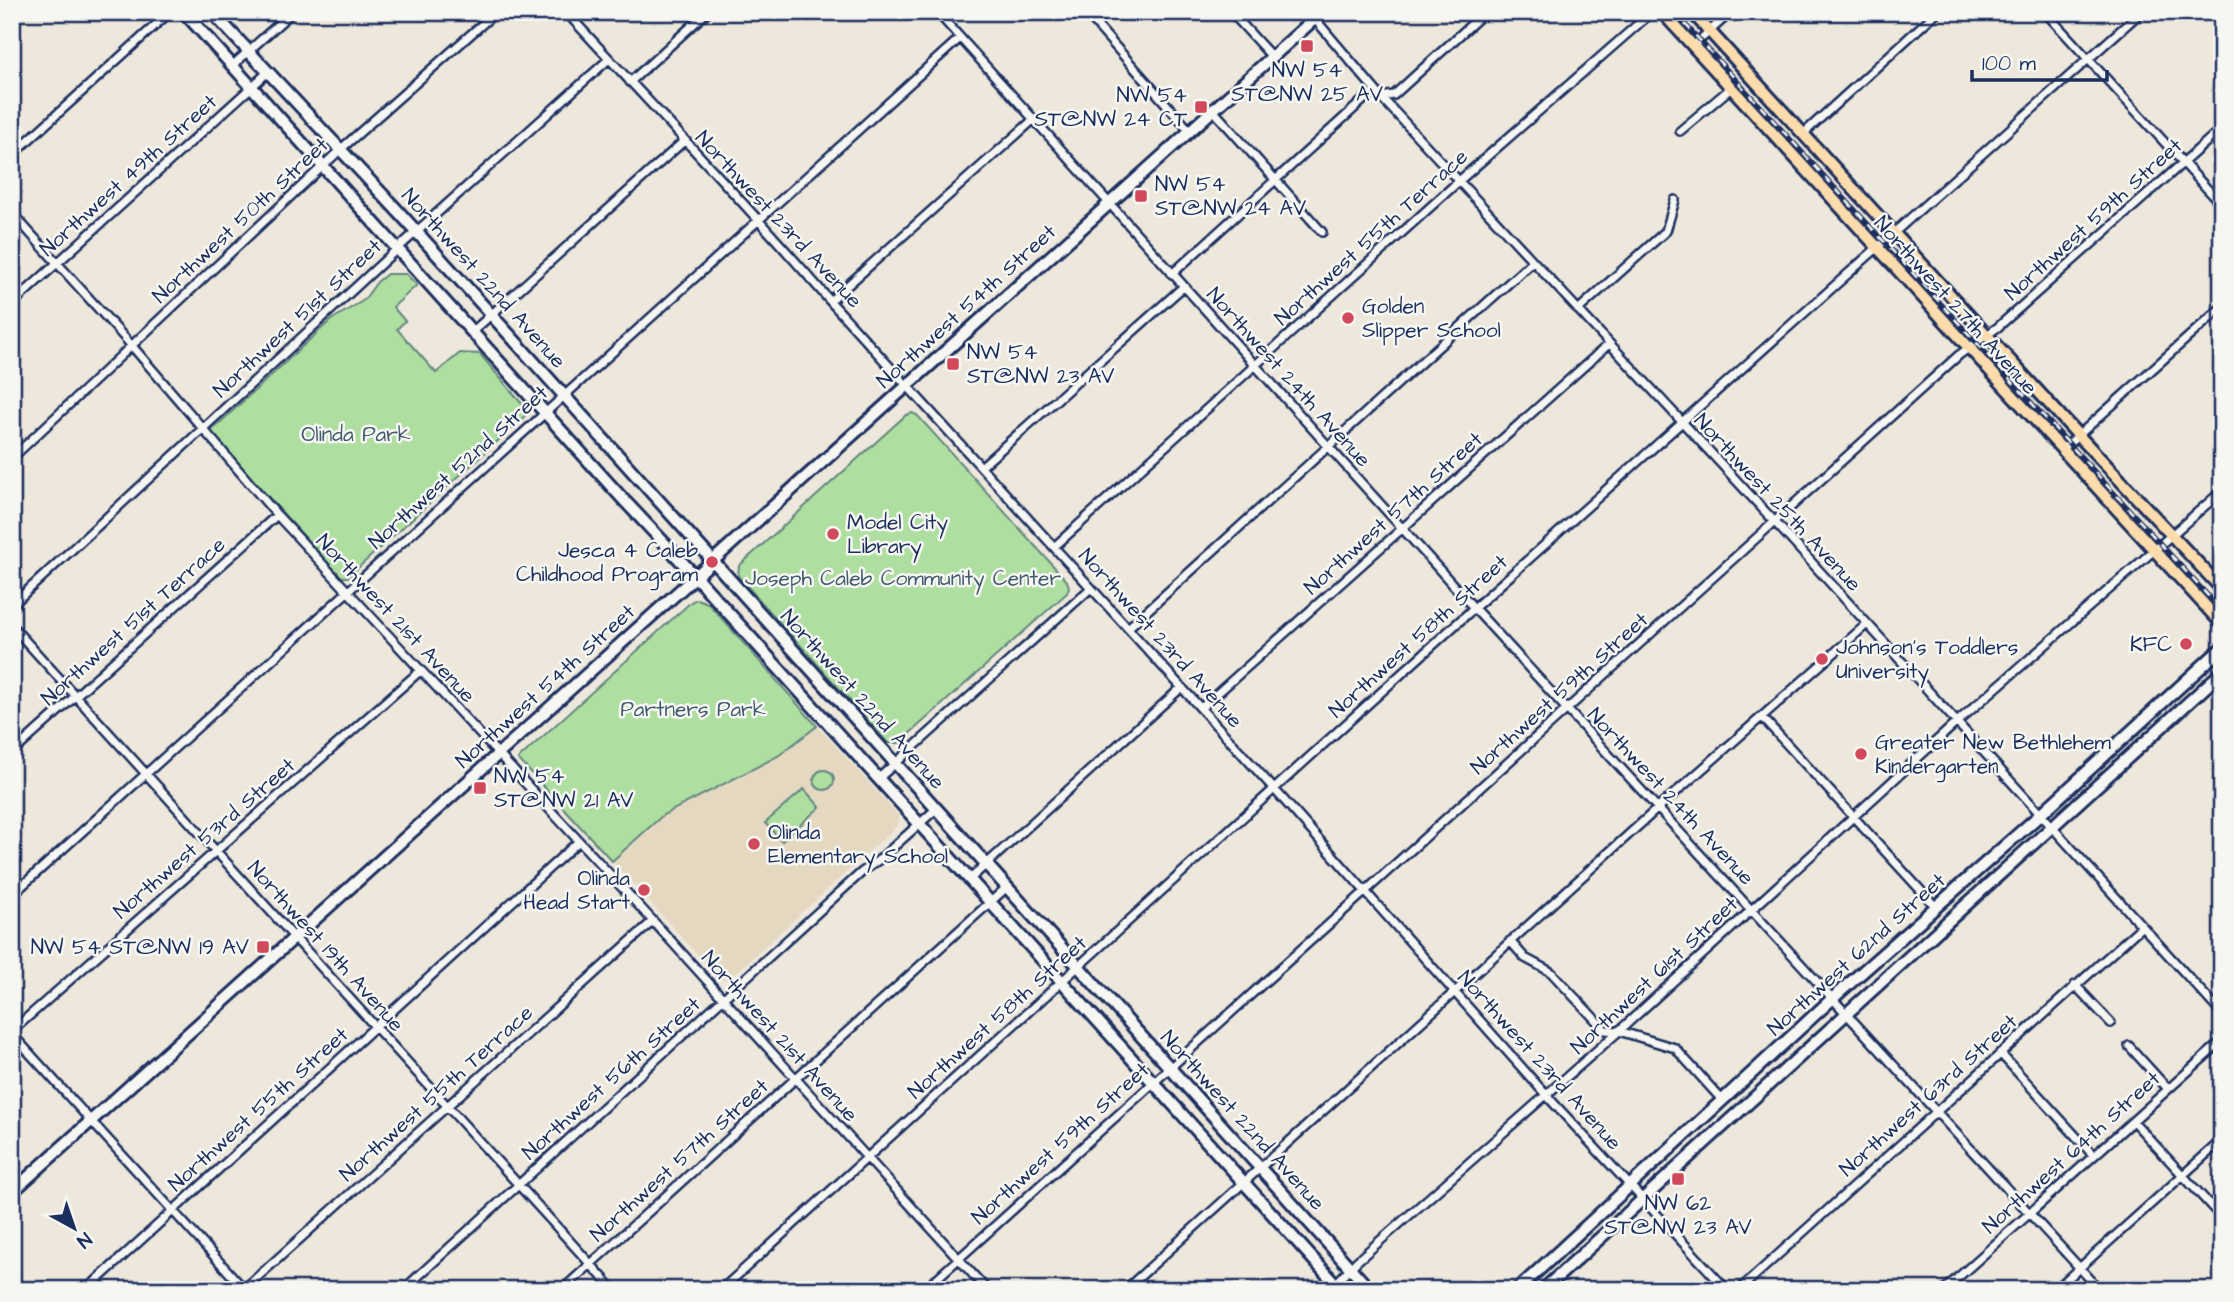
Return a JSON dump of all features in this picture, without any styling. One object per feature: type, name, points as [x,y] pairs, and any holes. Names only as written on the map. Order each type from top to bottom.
[{"type":"main road","name":"Northwest 22nd Avenue","points":[[184,12],[1245,1183],[1335,1288]]},
{"type":"main road","name":"Northwest 22nd Avenue","points":[[212,12],[417,232],[1370,1290]]},
{"type":"main road","name":"Northwest 27th Avenue","points":[[1662,12],[2222,624]]},
{"type":"main road","name":"Northwest 27th Avenue","points":[[1692,12],[2222,589]]},
{"type":"main road","name":"Northwest 54th Street","points":[[12,1192],[1272,57],[1315,14]]},
{"type":"main road","name":"Northwest 62nd Street","points":[[1517,1290],[1833,998],[2041,814],[2222,648]]},
{"type":"main road","name":"Northwest 62nd Street","points":[[1543,1290],[2222,672]]},
{"type":"street","points":[[12,155],[170,12]]},
{"type":"street","points":[[232,66],[292,12]]},
{"type":"street","name":"Northwest 50th Street","points":[[12,458],[322,166],[496,12]]},
{"type":"street","name":"Northwest 23rd Avenue","points":[[566,12],[760,220],[830,301],[1275,790],[1547,1096],[1727,1290]]},
{"type":"street","points":[[630,82],[707,12]]},
{"type":"street","name":"Northwest 24th Avenue","points":[[937,12],[1474,608],[2100,1290]]},
{"type":"street","points":[[1085,12],[1190,131]]},
{"type":"street","points":[[1231,12],[1272,57]]},
{"type":"street","points":[[1172,274],[1370,94],[1381,97],[1394,95],[1485,12]]},
{"type":"street","name":"Northwest 55th Terrace","points":[[1054,547],[1459,181],[1652,12]]},
{"type":"street","points":[[1693,46],[1731,12]]},
{"type":"street","points":[[1803,134],[1937,12]]},
{"type":"street","points":[[2045,12],[2222,205]]},
{"type":"street","name":"Northwest 58th Street","points":[[721,1290],[1474,608],[2141,12]]},
{"type":"street","name":"Northwest 25th Avenue","points":[[1315,14],[1381,97],[1774,521],[2141,928],[2222,1014]]},
{"type":"street","name":"Northwest 52nd Street","points":[[12,895],[960,38]]},
{"type":"street","name":"Northwest 51st Street","points":[[12,606],[397,249],[609,59]]},
{"type":"street","name":"Northwest 49th Street","points":[[12,304],[267,73]]},
{"type":"street","points":[[1680,131],[1731,88]]},
{"type":"street","points":[[1213,110],[1322,232]]},
{"type":"street","points":[[830,301],[1033,120]]},
{"type":"street","name":"Northwest 59th Street","points":[[924,1290],[1774,521],[1969,347],[1987,335],[2222,128]]},
{"type":"street","points":[[472,332],[684,141]]},
{"type":"street","points":[[1578,310],[1667,231],[1675,200]]},
{"type":"street","name":"Northwest 21st Avenue","points":[[12,213],[132,346],[277,515],[579,841],[987,1290]]},
{"type":"street","points":[[1128,628],[1533,261]]},
{"type":"street","points":[[981,467],[1183,287]]},
{"type":"street","points":[[2062,450],[2222,307]]},
{"type":"street","name":"Northwest 57th Street","points":[[1201,708],[1609,344]]},
{"type":"street","name":"Northwest 61st Street","points":[[1335,1288],[1350,1268],[1547,1096],[1957,722],[2222,491]]},
{"type":"street","name":"Northwest 51st Terrace","points":[[12,753],[277,515]]},
{"type":"street","points":[[879,778],[1091,588]]},
{"type":"street","points":[[1125,1290],[1454,991],[1867,624]]},
{"type":"street","name":"Northwest 19th Avenue","points":[[12,626],[614,1290]]},
{"type":"street","name":"Northwest 53rd Street","points":[[12,1032],[420,671]]},
{"type":"street","points":[[970,879],[1182,687]]},
{"type":"street","points":[[1762,717],[1936,906]]},
{"type":"street","name":"Northwest 56th Street","points":[[403,1290],[862,872],[936,809]]},
{"type":"street","name":"Northwest 55th Street","points":[[86,1290],[579,841]]},
{"type":"street","name":"Northwest 57th Street","points":[[562,1290],[1007,887]]},
{"type":"street","name":"Northwest 55th Terrace","points":[[244,1289],[653,922]]},
{"type":"street","name":"Northwest 63rd Street","points":[[1739,1290],[2141,928]]},
{"type":"street","points":[[1510,941],[1525,958],[1551,972],[1605,1030],[1619,1031],[1675,1048],[1723,1101]]},
{"type":"street","points":[[2075,985],[2110,1023]]},
{"type":"street","points":[[12,1032],[244,1289]]},
{"type":"street","name":"Northwest 64th Street","points":[[1944,1290],[2222,1041]]},
{"type":"street","points":[[2129,1045],[2168,1089]]},
{"type":"street","points":[[2000,1053],[2093,1155]]},
{"type":"street","points":[[2133,1121],[2222,1218]]},
{"type":"street","points":[[2055,1290],[2222,1140]]},
{"type":"shaded area","name":"Olinda Elementary School","points":[[817,726],[899,816],[899,821],[896,827],[729,979],[723,979],[718,977],[612,861],[663,815],[778,756]]},
{"type":"green space","name":"Olinda Park","points":[[387,274],[406,274],[417,285],[393,307],[405,321],[397,329],[436,373],[460,353],[480,354],[528,411],[348,577],[341,577],[212,435],[212,430],[331,320],[364,300],[377,282]]},
{"type":"green space","name":"Joseph Caleb Community Center","points":[[906,415],[917,415],[1067,581],[1069,587],[1067,593],[899,743],[888,743],[738,576],[739,566]]},
{"type":"green space","name":"Partners Park","points":[[697,599],[708,603],[817,726],[778,756],[663,815],[612,861],[518,759]]},
{"type":"green space","points":[[820,770],[828,770],[834,780],[828,790],[820,790],[814,784],[814,776]]},
{"type":"green space","points":[[804,789],[820,807],[782,841],[765,823]]},
{"type":"railway","points":[[1674,12],[2222,611]]},
{"type":"place","name":"NW 54 ST@NW 25 AV","points":[[1307,46]]},
{"type":"place","name":"NW 54 ST@NW 24 CT","points":[[1201,107]]},
{"type":"place","name":"NW 54 ST@NW 24 AV","points":[[1141,196]]},
{"type":"place","name":"Golden Slipper School","points":[[1348,318]]},
{"type":"place","name":"NW 54 ST@NW 23 AV","points":[[953,364]]},
{"type":"place","name":"Model City Library","points":[[833,534]]},
{"type":"place","name":"Jesca 4 Caleb Childhood Program","points":[[712,562]]},
{"type":"place","name":"KFC","points":[[2186,644]]},
{"type":"place","name":"Johnson's Toddlers University","points":[[1822,659]]},
{"type":"place","name":"Greater New Bethlehem Kindergarten","points":[[1861,754]]},
{"type":"place","name":"NW 54 ST@NW 21 AV","points":[[480,788]]},
{"type":"place","name":"Olinda Elementary School","points":[[754,844]]},
{"type":"place","name":"Olinda Head Start","points":[[644,890]]},
{"type":"place","name":"NW 54 ST@NW 19 AV","points":[[263,947]]},
{"type":"place","name":"NW 62 ST@NW 23 AV","points":[[1678,1179]]}]
